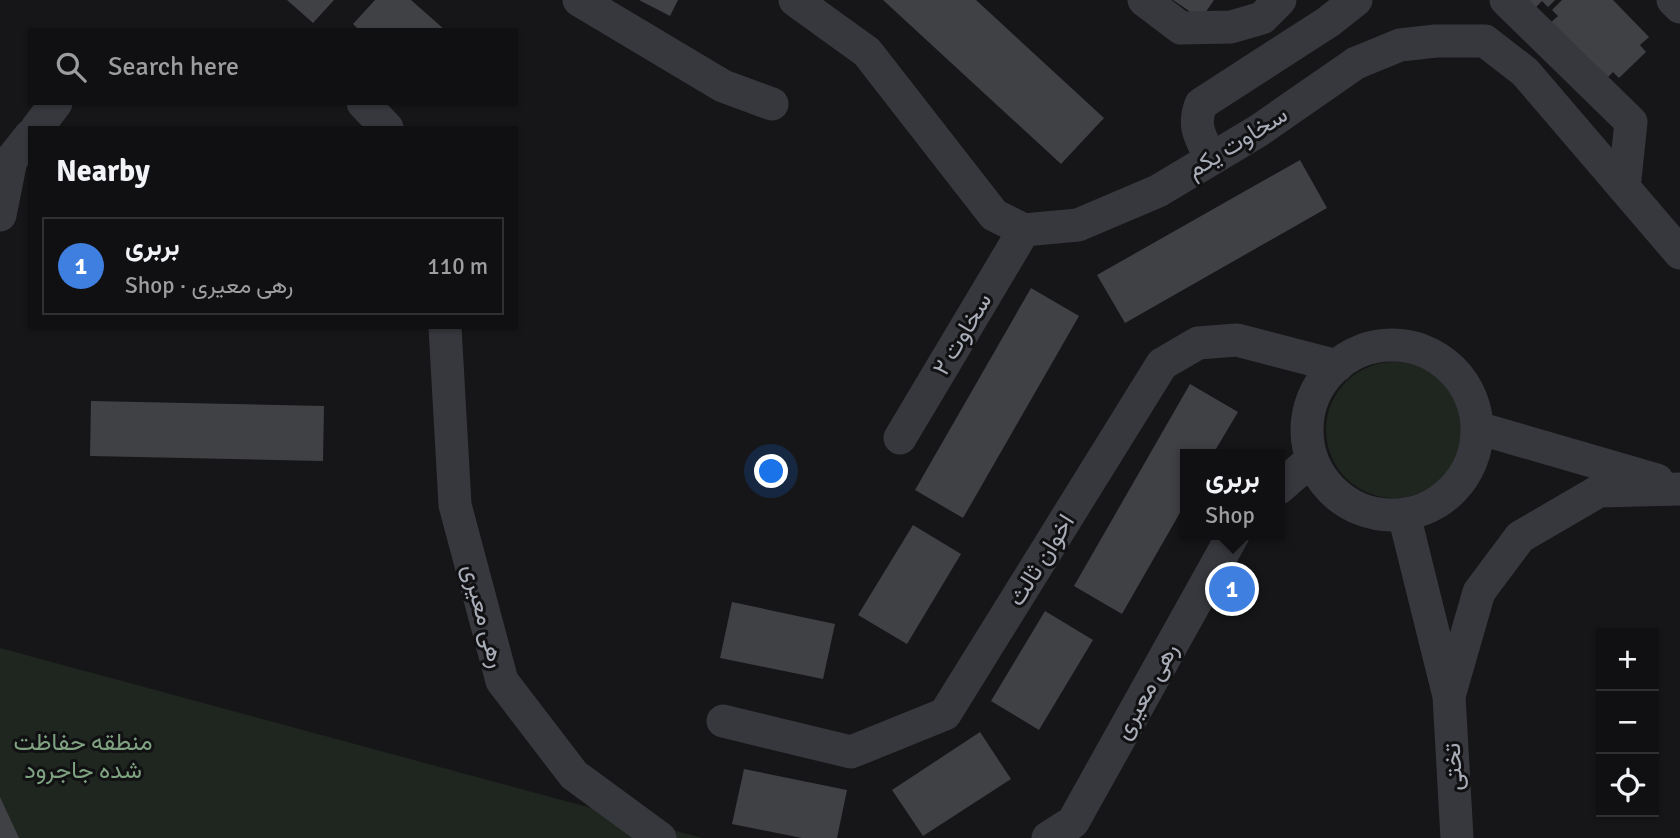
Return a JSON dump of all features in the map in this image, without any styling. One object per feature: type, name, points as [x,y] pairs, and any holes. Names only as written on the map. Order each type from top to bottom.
[{"type":"street","points":[[579,0],[723,86],[772,104]]},
{"type":"street","points":[[794,0],[867,52],[994,215],[1024,230]]},
{"type":"street","points":[[1144,0],[1181,28],[1231,27],[1262,18],[1280,0]]},
{"type":"street","points":[[1211,159],[1197,128],[1196,117],[1201,104],[1328,22],[1356,0]]},
{"type":"street","points":[[1506,0],[1631,122],[1624,188]]},
{"type":"street","points":[[1673,0],[1680,7]]},
{"type":"street","name":"سخاوت یکم","points":[[1024,230],[1078,225],[1158,191],[1258,131],[1356,63],[1400,45],[1436,41],[1485,41],[1525,72],[1680,253]]},
{"type":"street","points":[[39,126],[54,105]]},
{"type":"street","points":[[365,105],[385,126]]},
{"type":"street","points":[[0,215],[11,160],[28,139]]},
{"type":"street","name":"سخاوت ۲","points":[[900,438],[1024,230]]},
{"type":"street","name":"رهی معیری","points":[[445,329],[454,505],[502,681],[574,775],[660,838]]},
{"type":"street","name":"اخوان ثالث","points":[[723,721],[850,752],[945,714],[1163,364],[1198,343],[1237,340],[1337,366]]},
{"type":"street","points":[[1376,346],[1406,346],[1434,355],[1457,373],[1472,399],[1478,428],[1475,453],[1465,475],[1449,495],[1428,508],[1404,515],[1375,514],[1348,503],[1326,485],[1311,460],[1306,431],[1311,402],[1325,376],[1348,357],[1376,346]]},
{"type":"street","points":[[1478,428],[1680,488]]},
{"type":"street","points":[[1285,483],[1311,460]]},
{"type":"street","points":[[1449,696],[1479,592],[1520,537],[1600,491],[1680,488]]},
{"type":"street","points":[[1404,515],[1449,696]]},
{"type":"street","name":"رهی معیری","points":[[1048,838],[1073,822],[1230,540]]},
{"type":"street","name":"تختی","points":[[1449,696],[1457,838]]},
{"type":"green space","points":[[1394,362],[1420,367],[1442,382],[1457,404],[1462,430],[1457,456],[1442,478],[1420,493],[1394,498],[1368,493],[1346,478],[1331,456],[1326,430],[1331,404],[1346,382],[1368,367]]},
{"type":"green space","name":"منطقه حفاظت شده جاجرود","points":[[0,648],[702,838],[0,838]]},
{"type":"building","points":[[287,0],[334,0],[313,23]]},
{"type":"building","points":[[375,0],[411,0],[443,28],[357,28],[353,24]]},
{"type":"building","points":[[639,0],[678,0],[670,16]]},
{"type":"building","points":[[883,0],[976,0],[1104,118],[1061,164]]},
{"type":"building","points":[[1173,0],[1214,0],[1201,19]]},
{"type":"building","points":[[1524,0],[1555,0],[1548,7],[1542,1],[1533,10]]},
{"type":"building","points":[[1562,0],[1613,0],[1649,37],[1640,45],[1646,52],[1619,78],[1613,72],[1604,81],[1549,24],[1558,16],[1552,10]]},
{"type":"building","points":[[1300,160],[1327,208],[1125,323],[1097,275]]},
{"type":"building","points":[[1031,288],[1079,316],[963,518],[915,490]]},
{"type":"building","points":[[1190,384],[1238,412],[1216,449],[1180,449],[1180,513],[1122,614],[1074,586]]},
{"type":"building","points":[[91,401],[324,406],[323,461],[90,456]]},
{"type":"building","points":[[913,525],[961,554],[907,644],[858,615]]},
{"type":"building","points":[[732,602],[835,624],[823,679],[720,658]]},
{"type":"building","points":[[1045,611],[1093,640],[1039,730],[991,701]]},
{"type":"building","points":[[980,732],[1011,779],[923,836],[892,790]]},
{"type":"building","points":[[744,769],[847,790],[837,838],[802,838],[732,824]]},
{"type":"building","points":[[0,797],[19,838],[0,838]]},
{"type":"place","name":"بربری","points":[[1232,589]]}]
